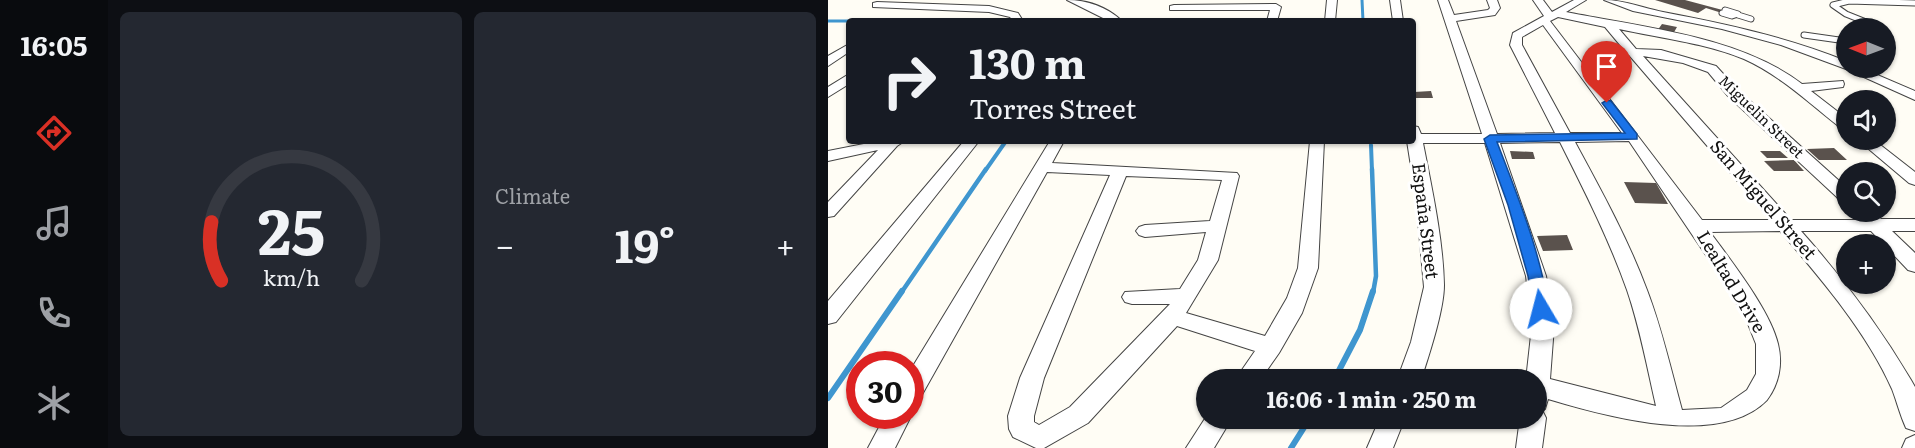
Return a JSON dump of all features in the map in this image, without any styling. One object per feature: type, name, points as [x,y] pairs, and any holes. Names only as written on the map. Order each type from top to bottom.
[{"type":"street","points":[[1072,0],[1091,6],[1112,18]]},
{"type":"street","points":[[1330,18],[1332,0]]},
{"type":"street","points":[[1395,0],[1398,18]]},
{"type":"street","points":[[1443,0],[1514,205],[1536,276],[1543,326],[1539,369]]},
{"type":"street","points":[[1451,19],[1491,13],[1495,8],[1492,0]]},
{"type":"street","name":"Lealtad Drive","points":[[1538,0],[1697,226],[1749,308],[1767,343],[1770,369],[1764,387],[1753,401],[1722,419],[1696,421],[1672,419],[1547,396]]},
{"type":"street","points":[[1581,0],[1517,35],[1516,45],[1632,274],[1648,324],[1672,419]]},
{"type":"street","points":[[1609,0],[1630,8],[1754,34],[1836,62]]},
{"type":"street","points":[[1622,0],[1726,16],[1836,55]]},
{"type":"street","points":[[871,17],[880,2],[989,9],[1014,15],[1016,18]]},
{"type":"street","points":[[1173,4],[1184,18]]},
{"type":"street","points":[[1173,4],[1276,7],[1273,18]]},
{"type":"street","points":[[1551,17],[1609,25],[1728,50],[1768,66],[1836,116]]},
{"type":"street","name":"San Miguel Street","points":[[1609,25],[1630,52],[1821,266],[1875,338],[1903,387],[1915,420]]},
{"type":"street","points":[[828,62],[846,43]]},
{"type":"street","name":"Miguelin Street","points":[[1630,52],[1687,60],[1712,69],[1733,93],[1836,187]]},
{"type":"street","points":[[1874,78],[1915,96]]},
{"type":"street","points":[[1892,78],[1915,88]]},
{"type":"street","points":[[828,93],[846,80]]},
{"type":"street","points":[[1799,88],[1838,84]]},
{"type":"street","points":[[1416,136],[1490,139],[1633,136]]},
{"type":"street","points":[[828,156],[885,144]]},
{"type":"street","points":[[828,212],[892,144]]},
{"type":"street","points":[[828,316],[970,144]]},
{"type":"street","points":[[924,369],[1055,144]]},
{"type":"street","points":[[1255,369],[1296,303],[1308,268],[1317,144]]},
{"type":"street","name":"España Street","points":[[1412,369],[1422,342],[1434,287],[1425,198],[1415,144]]},
{"type":"street","points":[[1878,150],[1915,180]]},
{"type":"street","points":[[1898,166],[1915,164]]},
{"type":"street","points":[[1043,166],[1120,170],[1231,176],[1208,260],[1173,317],[1079,415],[1038,443],[1022,429],[1021,416],[1032,378],[1120,170]]},
{"type":"street","points":[[1875,222],[1915,265]]},
{"type":"street","points":[[1697,226],[1915,225]]},
{"type":"street","points":[[1145,231],[1217,226]]},
{"type":"street","points":[[1132,297],[1184,296]]},
{"type":"street","points":[[1173,317],[1270,347]]},
{"type":"street","points":[[881,448],[891,429]]},
{"type":"street","points":[[1199,448],[1212,429]]},
{"type":"street","points":[[1380,448],[1388,429]]},
{"type":"street","points":[[1529,448],[1532,429]]},
{"type":"lane","points":[[1857,18],[1838,10],[1833,5],[1851,1],[1915,3]]},
{"type":"lane","points":[[1726,16],[1752,19]]},
{"type":"lane","points":[[1804,35],[1836,41]]},
{"type":"building","points":[[1655,0],[1685,0],[1730,12],[1725,14],[1706,8],[1698,13]]},
{"type":"building","points":[[1662,24],[1677,27],[1673,34],[1657,31]]},
{"type":"building","points":[[1431,91],[1433,98],[1416,98],[1416,92]]},
{"type":"building","points":[[1834,148],[1847,160],[1819,160],[1807,149]]},
{"type":"building","points":[[1510,151],[1533,152],[1535,159],[1512,159]]},
{"type":"building","points":[[1760,151],[1780,151],[1788,158],[1767,158]]},
{"type":"building","points":[[1794,160],[1804,171],[1774,171],[1764,161]]},
{"type":"building","points":[[1624,182],[1656,183],[1668,204],[1635,203]]},
{"type":"building","points":[[1567,235],[1573,250],[1543,251],[1537,236]]},
{"type":"waterway","points":[[1362,0],[1363,18]]},
{"type":"waterway","points":[[828,21],[846,21]]},
{"type":"waterway","points":[[985,171],[1004,144]]},
{"type":"waterway","points":[[1371,145],[1372,171]]},
{"type":"waterway","points":[[901,293],[986,169]]},
{"type":"waterway","points":[[1372,169],[1376,276],[1373,293]]},
{"type":"waterway","points":[[828,398],[902,291]]},
{"type":"waterway","points":[[1340,369],[1360,330],[1373,291]]},
{"type":"waterway","points":[[1291,448],[1303,429]]},
{"type":"route","points":[[1541,309],[1536,276],[1490,139],[1633,136],[1607,103]]}]
